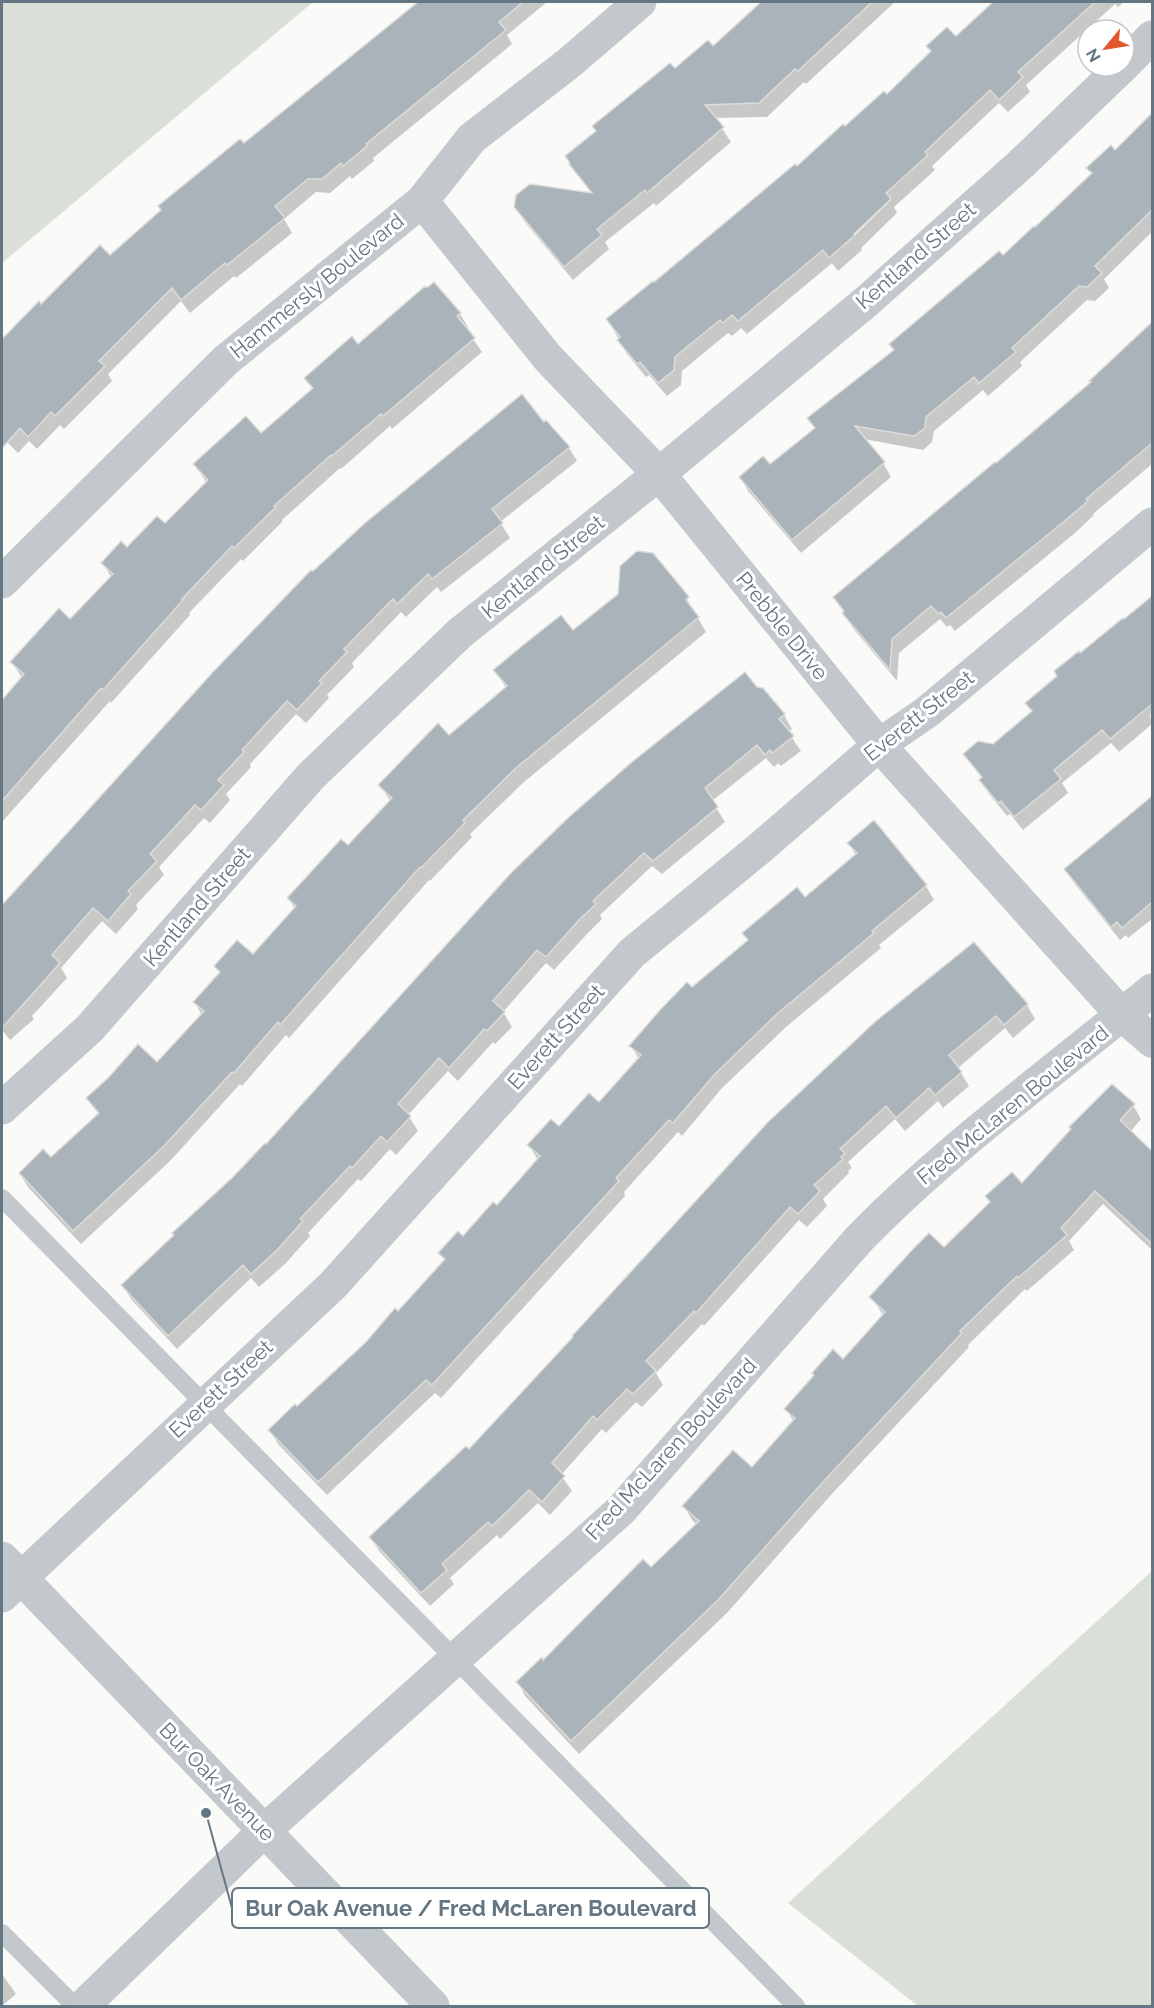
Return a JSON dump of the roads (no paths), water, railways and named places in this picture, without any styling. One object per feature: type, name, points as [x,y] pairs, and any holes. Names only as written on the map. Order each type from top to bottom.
[{"type":"street","name":"Hammersly Boulevard","points":[[2,582],[226,360],[422,201],[472,138],[569,63],[640,2]]},
{"type":"street","name":"Kentland Street","points":[[1136,52],[1152,37]]},
{"type":"street","name":"Kentland Street","points":[[2,1108],[90,1028],[311,776],[460,633],[659,474],[867,301],[1021,164],[1110,78]]},
{"type":"street","name":"Prebble Drive","points":[[422,201],[548,358],[659,474],[879,745],[1122,1015],[1152,1041]]},
{"type":"street","name":"Everett Street","points":[[8,1577],[67,1533],[333,1285],[632,953],[760,848],[879,745],[927,712],[1152,524]]},
{"type":"street","name":"Fred McLaren Boulevard","points":[[83,2007],[264,1831],[621,1510],[860,1238],[890,1208],[941,1162],[1152,990]]},
{"type":"street","name":"Bur Oak Avenue","points":[[8,1577],[264,1831],[433,2007]]},
{"type":"lane","points":[[2,1198],[796,2007]]},
{"type":"lane","points":[[2,1933],[75,2007]]},
{"type":"place","name":"Bur Oak Avenue / Fred McLaren Boulevard","points":[[206,1813]]}]
